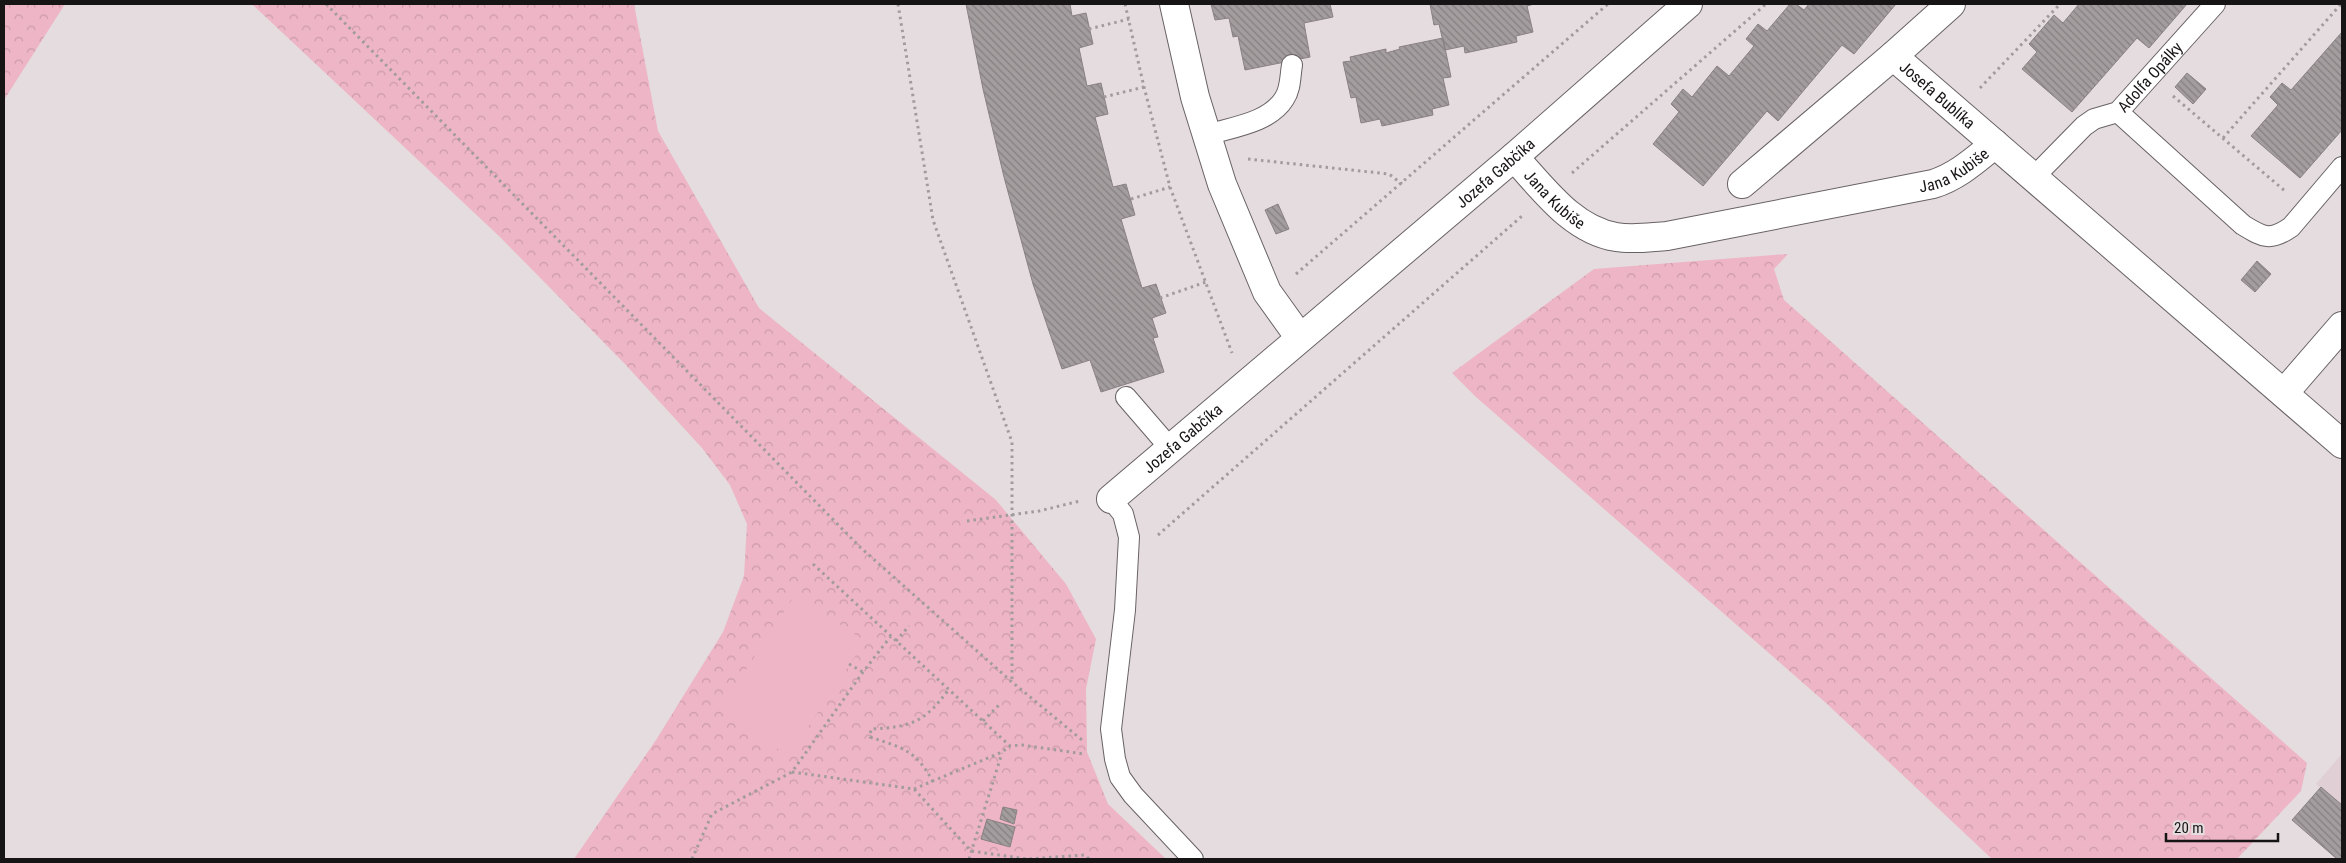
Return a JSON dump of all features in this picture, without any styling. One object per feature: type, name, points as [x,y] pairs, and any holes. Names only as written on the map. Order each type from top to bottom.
[{"type":"street","points":[[1174,4],[1184,52],[1210,145],[1269,297],[1300,338]]},
{"type":"street","name":"Jozefa Gabčíka","points":[[1099,499],[1170,448],[1514,157],[1688,4]]},
{"type":"street","name":"Josefa Bublíka","points":[[1951,4],[1893,56],[1995,144]]},
{"type":"street","points":[[1742,184],[1893,56]]},
{"type":"street","name":"Jana Kubiše","points":[[1514,157],[1575,220],[1595,231],[1616,237],[1638,239],[1667,236],[1933,184],[1950,179],[1964,170],[1995,144],[2342,444]]},
{"type":"street","points":[[2284,393],[2342,326]]},
{"type":"lane","name":"Adolfa Opálky","points":[[2034,177],[2084,126],[2094,119],[2118,112],[2215,4]]},
{"type":"lane","points":[[1210,145],[1272,112],[1284,99],[1290,86],[1292,65]]},
{"type":"lane","points":[[2118,112],[2244,226],[2257,234],[2270,237],[2281,234],[2291,227],[2342,167]]},
{"type":"lane","points":[[1126,397],[1170,448]]},
{"type":"lane","points":[[1099,499],[1120,510],[1128,525],[1125,610],[1108,757],[1133,796],[1189,858]]},
{"type":"path","points":[[326,4],[861,548],[1012,682],[1108,757]]},
{"type":"path","points":[[898,4],[933,220],[1012,442],[1012,682]]},
{"type":"path","points":[[1125,4],[1170,187],[1236,362]]},
{"type":"path","points":[[1269,297],[1608,4]]},
{"type":"path","points":[[1128,561],[1766,4]]},
{"type":"path","points":[[1957,112],[2060,4]]},
{"type":"path","points":[[2223,138],[2341,4]]},
{"type":"path","points":[[1089,29],[1129,19]]},
{"type":"path","points":[[2150,76],[2306,209]]},
{"type":"path","points":[[1104,97],[1144,87]]},
{"type":"path","points":[[1210,145],[1389,174],[1402,184]]},
{"type":"path","points":[[1131,199],[1170,187]]},
{"type":"path","points":[[1160,298],[1206,282]]},
{"type":"path","points":[[968,521],[1040,511],[1099,499]]},
{"type":"path","points":[[813,564],[1010,746]]},
{"type":"path","points":[[896,641],[909,626]]},
{"type":"path","points":[[692,859],[712,814],[792,772],[891,636]]},
{"type":"path","points":[[849,664],[863,672]]},
{"type":"path","points":[[933,782],[917,757],[902,748],[870,737],[871,729],[912,724],[927,715],[949,689]]},
{"type":"path","points":[[983,720],[1000,704]]},
{"type":"path","points":[[792,772],[914,789],[1002,752],[1010,746],[1022,745],[1108,757]]},
{"type":"path","points":[[968,859],[1002,752]]},
{"type":"path","points":[[914,789],[971,851],[1027,859],[1085,855],[1089,859]]},
{"type":"shaded area","points":[[2342,754],[2342,859],[2337,859],[2292,820],[2320,788],[2316,784]]},
{"type":"green space","points":[[4,4],[65,4],[4,100]]},
{"type":"green space","points":[[252,4],[634,4],[658,131],[759,308],[996,500],[1066,584],[1096,639],[1086,689],[1087,752],[1108,804],[1166,859],[574,859],[656,740],[723,632],[744,576],[747,524],[730,485],[702,448],[624,363],[500,237]]},
{"type":"green space","points":[[1788,254],[1774,269],[1784,300],[2307,763],[2301,791],[2237,859],[1992,859],[1826,703],[1476,397],[1452,373],[1594,269]]},
{"type":"green space","points":[[795,595],[865,641],[789,756],[719,711]]},
{"type":"building","points":[[966,4],[1070,4],[1072,16],[1086,13],[1093,44],[1079,48],[1087,86],[1101,83],[1108,114],[1095,117],[1113,187],[1126,184],[1135,215],[1121,219],[1142,288],[1156,284],[1166,313],[1152,318],[1158,337],[1153,338],[1164,372],[1101,392],[1090,360],[1062,369],[1033,284],[1004,177],[983,89]]},
{"type":"building","points":[[1211,4],[1330,4],[1333,17],[1304,23],[1310,57],[1245,70],[1238,36],[1233,37],[1229,18],[1215,20]]},
{"type":"building","points":[[1430,4],[1534,4],[1527,6],[1533,32],[1516,36],[1517,42],[1465,53],[1464,46],[1445,50],[1439,24],[1434,25]]},
{"type":"building","points":[[1790,4],[1796,4],[1804,10],[1809,4],[1896,4],[1854,54],[1842,45],[1778,121],[1767,111],[1703,186],[1653,144],[1679,112],[1671,104],[1683,89],[1692,97],[1717,66],[1729,76],[1754,46],[1746,39],[1758,24],[1767,31]]},
{"type":"building","points":[[2079,4],[2187,4],[2149,48],[2137,38],[2072,112],[2022,69],[2037,52],[2029,44],[2054,15],[2063,23]]},
{"type":"building","points":[[2342,32],[2342,130],[2300,178],[2251,136],[2278,105],[2270,97],[2282,83],[2291,90]]},
{"type":"building","points":[[1443,38],[1451,77],[1443,78],[1449,105],[1432,109],[1433,115],[1382,126],[1380,119],[1361,123],[1356,97],[1351,98],[1343,62],[1351,61],[1350,57],[1386,49],[1386,53],[1400,49],[1399,47]]},
{"type":"building","points":[[2187,73],[2206,89],[2193,104],[2175,87]]},
{"type":"building","points":[[1278,204],[1289,229],[1276,234],[1265,210]]},
{"type":"building","points":[[2257,261],[2271,274],[2255,292],[2241,280]]},
{"type":"building","points":[[2321,787],[2342,805],[2342,859],[2337,859],[2292,820]]},
{"type":"building","points":[[1003,807],[1017,810],[1014,824],[1000,819]]},
{"type":"building","points":[[987,819],[1015,827],[1010,847],[981,839]]}]
